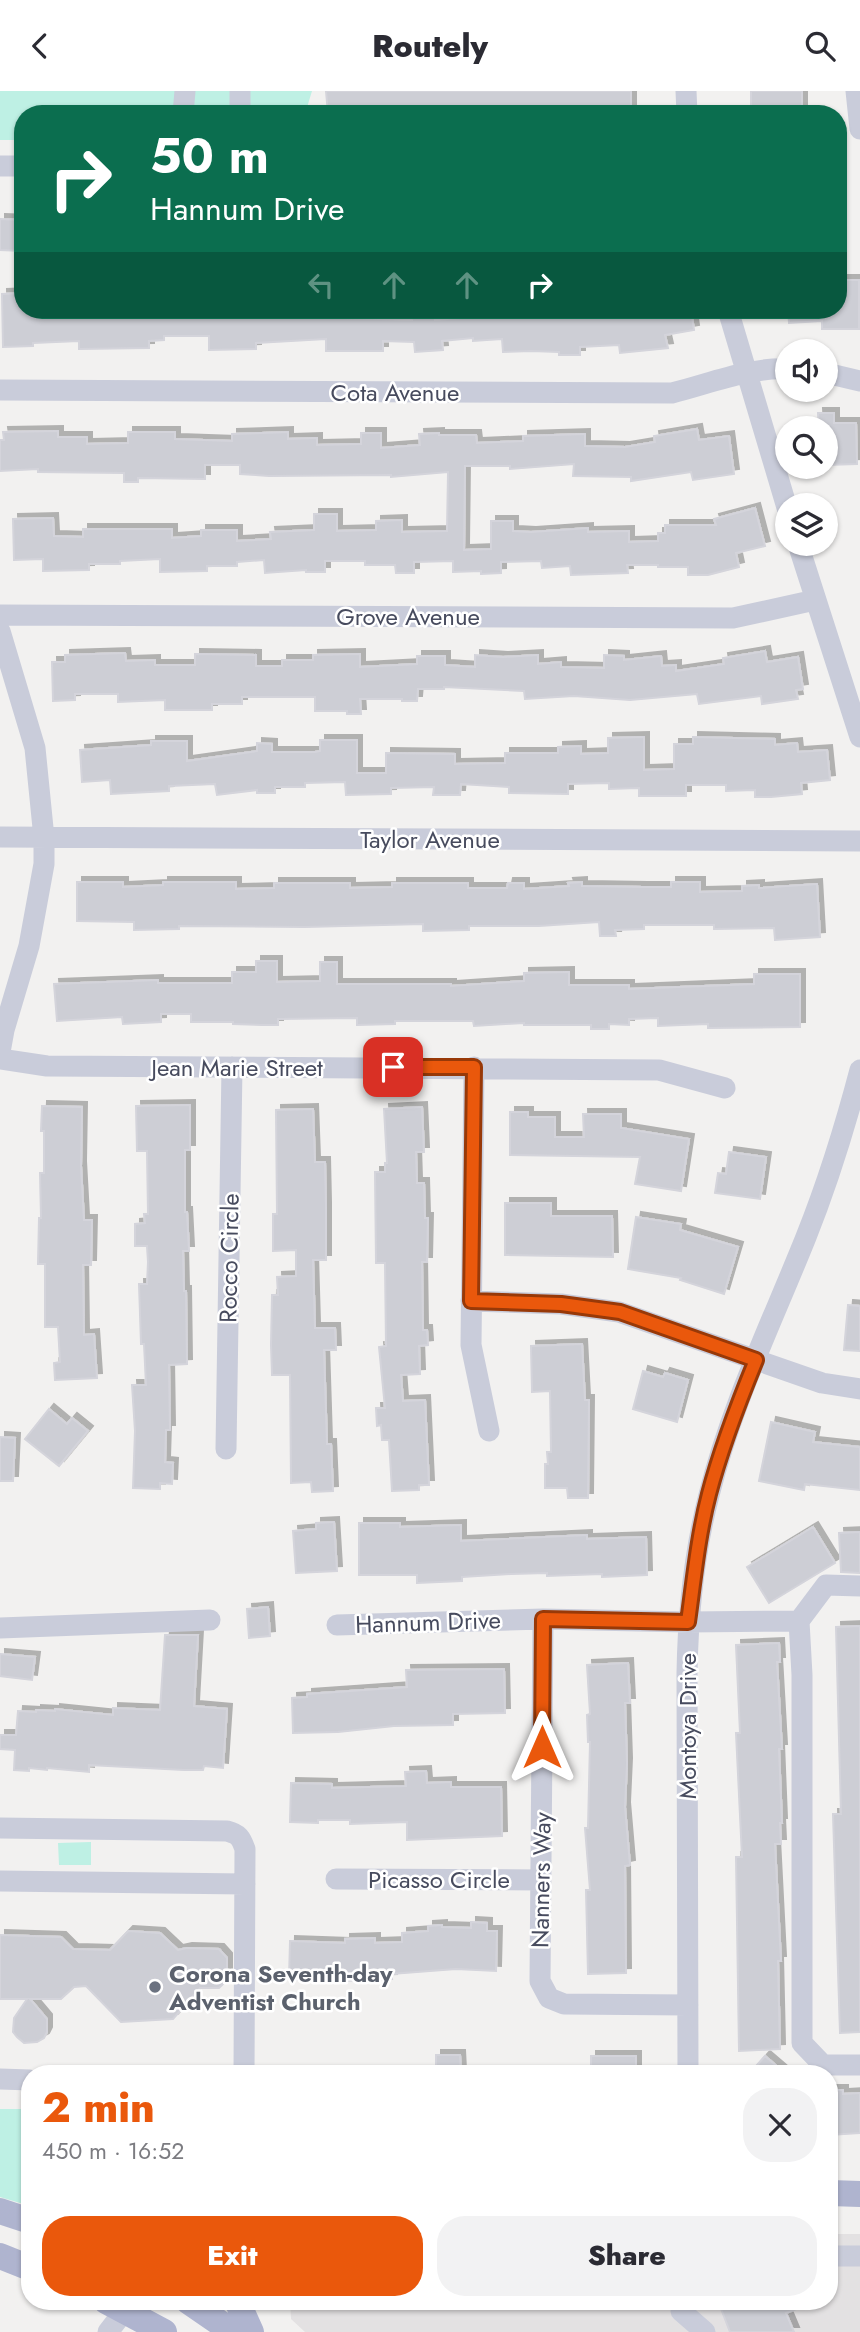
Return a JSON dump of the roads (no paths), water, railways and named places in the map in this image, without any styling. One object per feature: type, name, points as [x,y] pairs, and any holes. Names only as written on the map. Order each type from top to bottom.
[{"type":"main road","points":[[838,2193],[860,2194]]},
{"type":"main road","points":[[0,2211],[21,2218]]},
{"type":"main road","points":[[0,2256],[21,2264]]},
{"type":"main road","points":[[129,2310],[164,2332]]},
{"type":"main road","points":[[201,2310],[233,2332]]},
{"type":"main road","points":[[241,2310],[251,2332]]},
{"type":"street","points":[[856,91],[860,129]]},
{"type":"street","points":[[731,319],[782,493]]},
{"type":"street","name":"Cota Avenue","points":[[0,390],[672,393],[775,368]]},
{"type":"street","points":[[838,375],[860,380]]},
{"type":"street","points":[[802,556],[860,737]]},
{"type":"street","name":"Grove Avenue","points":[[0,615],[733,618],[815,600]]},
{"type":"street","points":[[0,631],[35,748],[44,838],[42,876],[31,935],[0,1052]]},
{"type":"street","name":"Taylor Avenue","points":[[0,837],[860,841]]},
{"type":"street","name":"Jean Marie Street","points":[[0,1059],[47,1066],[659,1070],[725,1088]]},
{"type":"street","name":"Rocco Circle","points":[[226,1449],[232,1067]]},
{"type":"street","points":[[474,1067],[471,1345],[489,1431]]},
{"type":"street","name":"Montoya Drive","points":[[688,2065],[688,1622],[697,1550],[728,1429],[808,1234],[834,1161],[860,1070]]},
{"type":"street","points":[[471,1301],[561,1304],[620,1312],[822,1383],[860,1389]]},
{"type":"street","points":[[860,1586],[826,1585],[799,1621],[802,1675],[802,2043],[823,2065],[860,2065]]},
{"type":"street","name":"Hannum Drive","points":[[337,1625],[543,1619],[799,1621]]},
{"type":"street","name":"Nanners Way","points":[[543,1619],[540,1981],[549,1998],[564,2004],[688,2005]]},
{"type":"street","points":[[0,1628],[210,1620]]},
{"type":"street","points":[[0,1828],[237,1833],[245,1849],[244,2065]]},
{"type":"street","name":"Picasso Circle","points":[[336,1879],[541,1880]]},
{"type":"street","points":[[0,1881],[245,1884]]},
{"type":"street","points":[[0,2080],[21,2080]]},
{"type":"street","points":[[838,2256],[860,2256]]},
{"type":"street","points":[[108,2332],[117,2310]]},
{"type":"street","points":[[681,2311],[705,2332]]},
{"type":"place","name":"Corona Seventh-day Adventist Church","points":[[155,1987]]}]
